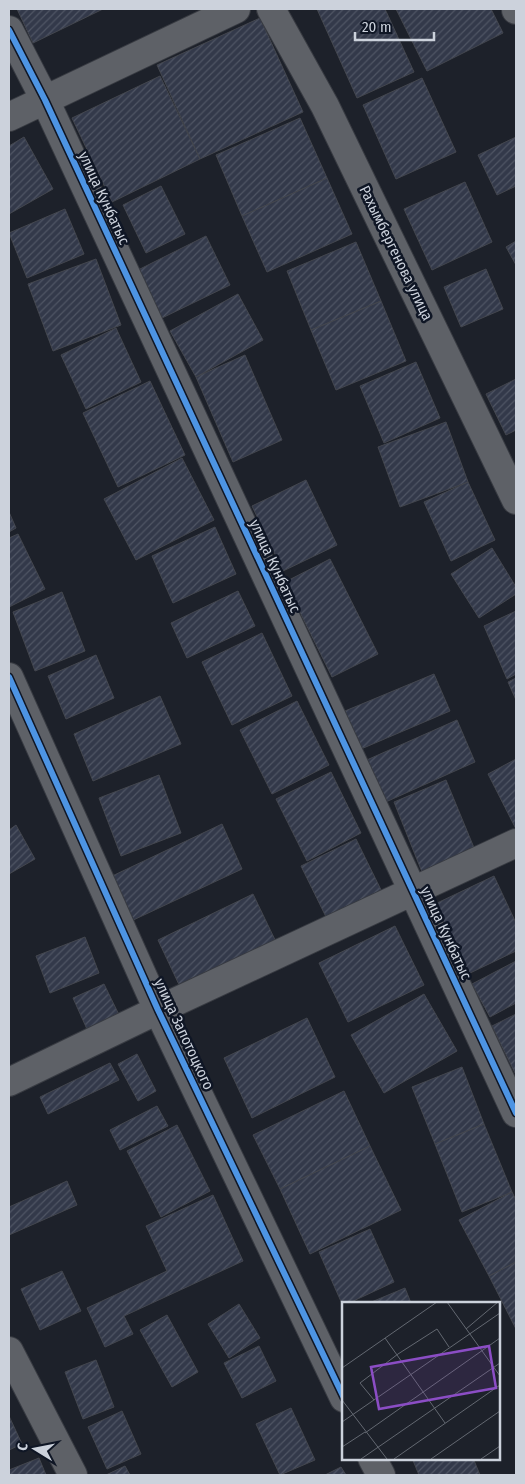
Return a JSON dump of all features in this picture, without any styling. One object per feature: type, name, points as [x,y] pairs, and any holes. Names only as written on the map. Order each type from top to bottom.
[{"type":"street","points":[[9,117],[236,9]]},
{"type":"street","name":"Рахымбергенова улица","points":[[271,9],[325,106],[516,500]]},
{"type":"street","name":"улица Кунбатыс","points":[[9,30],[45,100],[516,1113]]},
{"type":"street","name":"улица Запотоцкого","points":[[9,678],[158,1010],[342,1394]]},
{"type":"street","points":[[9,1082],[158,1010],[516,843]]},
{"type":"street","points":[[9,1351],[73,1475]]},
{"type":"street","points":[[373,1459],[381,1475]]},
{"type":"building","points":[[17,9],[103,9],[33,43]]},
{"type":"building","points":[[317,9],[385,9],[414,72],[357,98]]},
{"type":"building","points":[[396,9],[491,9],[503,33],[427,71]]},
{"type":"building","points":[[260,18],[303,112],[200,159],[157,65]]},
{"type":"building","points":[[160,76],[200,159],[112,202],[72,118]]},
{"type":"building","points":[[422,78],[456,152],[396,179],[363,105]]},
{"type":"building","points":[[300,118],[327,178],[242,216],[216,155]]},
{"type":"building","points":[[24,137],[53,189],[9,214],[9,146]]},
{"type":"building","points":[[516,137],[516,186],[497,195],[478,155]]},
{"type":"building","points":[[327,178],[352,234],[267,272],[242,216]]},
{"type":"building","points":[[465,182],[492,242],[432,270],[404,209]]},
{"type":"building","points":[[161,186],[185,234],[146,253],[123,205]]},
{"type":"building","points":[[65,209],[84,254],[27,278],[9,233]]},
{"type":"building","points":[[206,236],[230,285],[162,318],[138,270]]},
{"type":"building","points":[[516,241],[516,265],[506,247]]},
{"type":"building","points":[[356,242],[381,301],[311,330],[287,271]]},
{"type":"building","points":[[96,259],[121,325],[53,351],[28,284]]},
{"type":"building","points":[[486,269],[503,309],[461,327],[444,287]]},
{"type":"building","points":[[238,294],[263,340],[196,377],[170,331]]},
{"type":"building","points":[[381,301],[406,361],[336,390],[311,330]]},
{"type":"building","points":[[116,328],[141,382],[86,409],[61,355]]},
{"type":"building","points":[[245,355],[282,440],[233,462],[196,377]]},
{"type":"building","points":[[416,362],[440,418],[384,443],[360,386]]},
{"type":"building","points":[[516,379],[516,430],[506,435],[486,394]]},
{"type":"building","points":[[150,381],[185,455],[118,487],[83,413]]},
{"type":"building","points":[[446,422],[468,482],[400,507],[378,447]]},
{"type":"building","points":[[182,458],[214,520],[136,560],[104,499]]},
{"type":"building","points":[[306,480],[337,545],[283,571],[252,506]]},
{"type":"building","points":[[468,482],[495,540],[451,561],[424,502]]},
{"type":"building","points":[[9,512],[16,528],[9,532]]},
{"type":"building","points":[[215,527],[236,574],[173,603],[152,556]]},
{"type":"building","points":[[18,534],[45,589],[9,607],[9,538]]},
{"type":"building","points":[[492,548],[516,587],[516,594],[479,618],[451,574]]},
{"type":"building","points":[[330,559],[378,654],[332,677],[285,582]]},
{"type":"building","points":[[238,591],[255,626],[187,658],[171,623]]},
{"type":"building","points":[[62,592],[85,651],[35,671],[13,612]]},
{"type":"building","points":[[516,611],[516,674],[507,679],[484,626]]},
{"type":"building","points":[[262,633],[292,696],[232,725],[202,662]]},
{"type":"building","points":[[96,655],[114,698],[66,719],[48,676]]},
{"type":"building","points":[[434,674],[450,711],[361,749],[345,711]]},
{"type":"building","points":[[516,678],[516,700],[508,682]]},
{"type":"building","points":[[160,696],[181,744],[93,781],[74,734]]},
{"type":"building","points":[[297,701],[329,765],[272,794],[240,730]]},
{"type":"building","points":[[457,720],[475,762],[379,805],[360,763]]},
{"type":"building","points":[[516,759],[516,829],[488,774]]},
{"type":"building","points":[[331,772],[361,833],[307,861],[276,799]]},
{"type":"building","points":[[159,775],[181,833],[121,856],[99,798]]},
{"type":"building","points":[[446,780],[477,855],[424,877],[394,802]]},
{"type":"building","points":[[222,824],[242,869],[129,922],[108,878]]},
{"type":"building","points":[[16,825],[35,859],[9,874],[9,830]]},
{"type":"building","points":[[356,839],[385,898],[330,925],[301,866]]},
{"type":"building","points":[[494,876],[516,923],[516,951],[468,974],[435,904]]},
{"type":"building","points":[[253,894],[278,946],[182,991],[158,940]]},
{"type":"building","points":[[395,926],[424,985],[348,1022],[319,963]]},
{"type":"building","points":[[85,937],[99,973],[50,993],[36,956]]},
{"type":"building","points":[[516,961],[516,1003],[490,1017],[472,984]]},
{"type":"building","points":[[104,984],[123,1023],[91,1038],[73,998]]},
{"type":"building","points":[[424,994],[457,1051],[384,1093],[351,1035]]},
{"type":"building","points":[[516,1014],[516,1075],[492,1026]]},
{"type":"building","points":[[307,1018],[335,1077],[252,1118],[224,1058]]},
{"type":"building","points":[[137,1054],[156,1091],[138,1101],[118,1064]]},
{"type":"building","points":[[110,1063],[119,1080],[48,1114],[40,1097]]},
{"type":"building","points":[[462,1067],[484,1124],[435,1144],[412,1087]]},
{"type":"building","points":[[344,1091],[370,1146],[280,1189],[253,1135]]},
{"type":"building","points":[[157,1106],[168,1126],[120,1150],[110,1130]]},
{"type":"building","points":[[484,1124],[512,1192],[462,1212],[435,1144]]},
{"type":"building","points":[[177,1125],[210,1191],[161,1217],[127,1151]]},
{"type":"building","points":[[370,1146],[401,1210],[310,1254],[280,1189]]},
{"type":"building","points":[[67,1181],[77,1205],[9,1235],[9,1207]]},
{"type":"building","points":[[512,1192],[516,1200],[516,1262],[489,1276],[459,1220]]},
{"type":"building","points":[[213,1195],[243,1261],[124,1316],[133,1334],[105,1347],[87,1308],[167,1271],[146,1226]]},
{"type":"building","points":[[370,1229],[394,1282],[351,1302],[342,1302],[342,1304],[319,1252]]},
{"type":"building","points":[[516,1262],[516,1329],[489,1276]]},
{"type":"building","points":[[62,1271],[81,1311],[40,1330],[21,1289]]},
{"type":"building","points":[[405,1288],[411,1302],[371,1302]]},
{"type":"building","points":[[239,1304],[260,1338],[229,1358],[208,1324]]},
{"type":"building","points":[[167,1315],[198,1372],[172,1387],[140,1330]]},
{"type":"building","points":[[259,1346],[276,1381],[242,1398],[224,1363]]},
{"type":"building","points":[[96,1360],[114,1407],[83,1419],[65,1372]]},
{"type":"building","points":[[291,1408],[315,1460],[280,1475],[256,1424]]},
{"type":"building","points":[[122,1411],[141,1454],[107,1469],[88,1427]]},
{"type":"building","points":[[9,1416],[22,1444],[9,1450]]},
{"type":"building","points":[[39,1458],[46,1475],[9,1475],[9,1470]]},
{"type":"building","points":[[412,1459],[473,1459],[480,1475],[419,1475]]},
{"type":"building","points":[[125,1466],[130,1475],[106,1475]]},
{"type":"building","points":[[341,1467],[346,1475],[325,1475]]},
{"type":"cycle path","points":[[9,30],[45,100],[516,1113]]},
{"type":"cycle path","points":[[9,677],[158,1010],[342,1394]]}]
